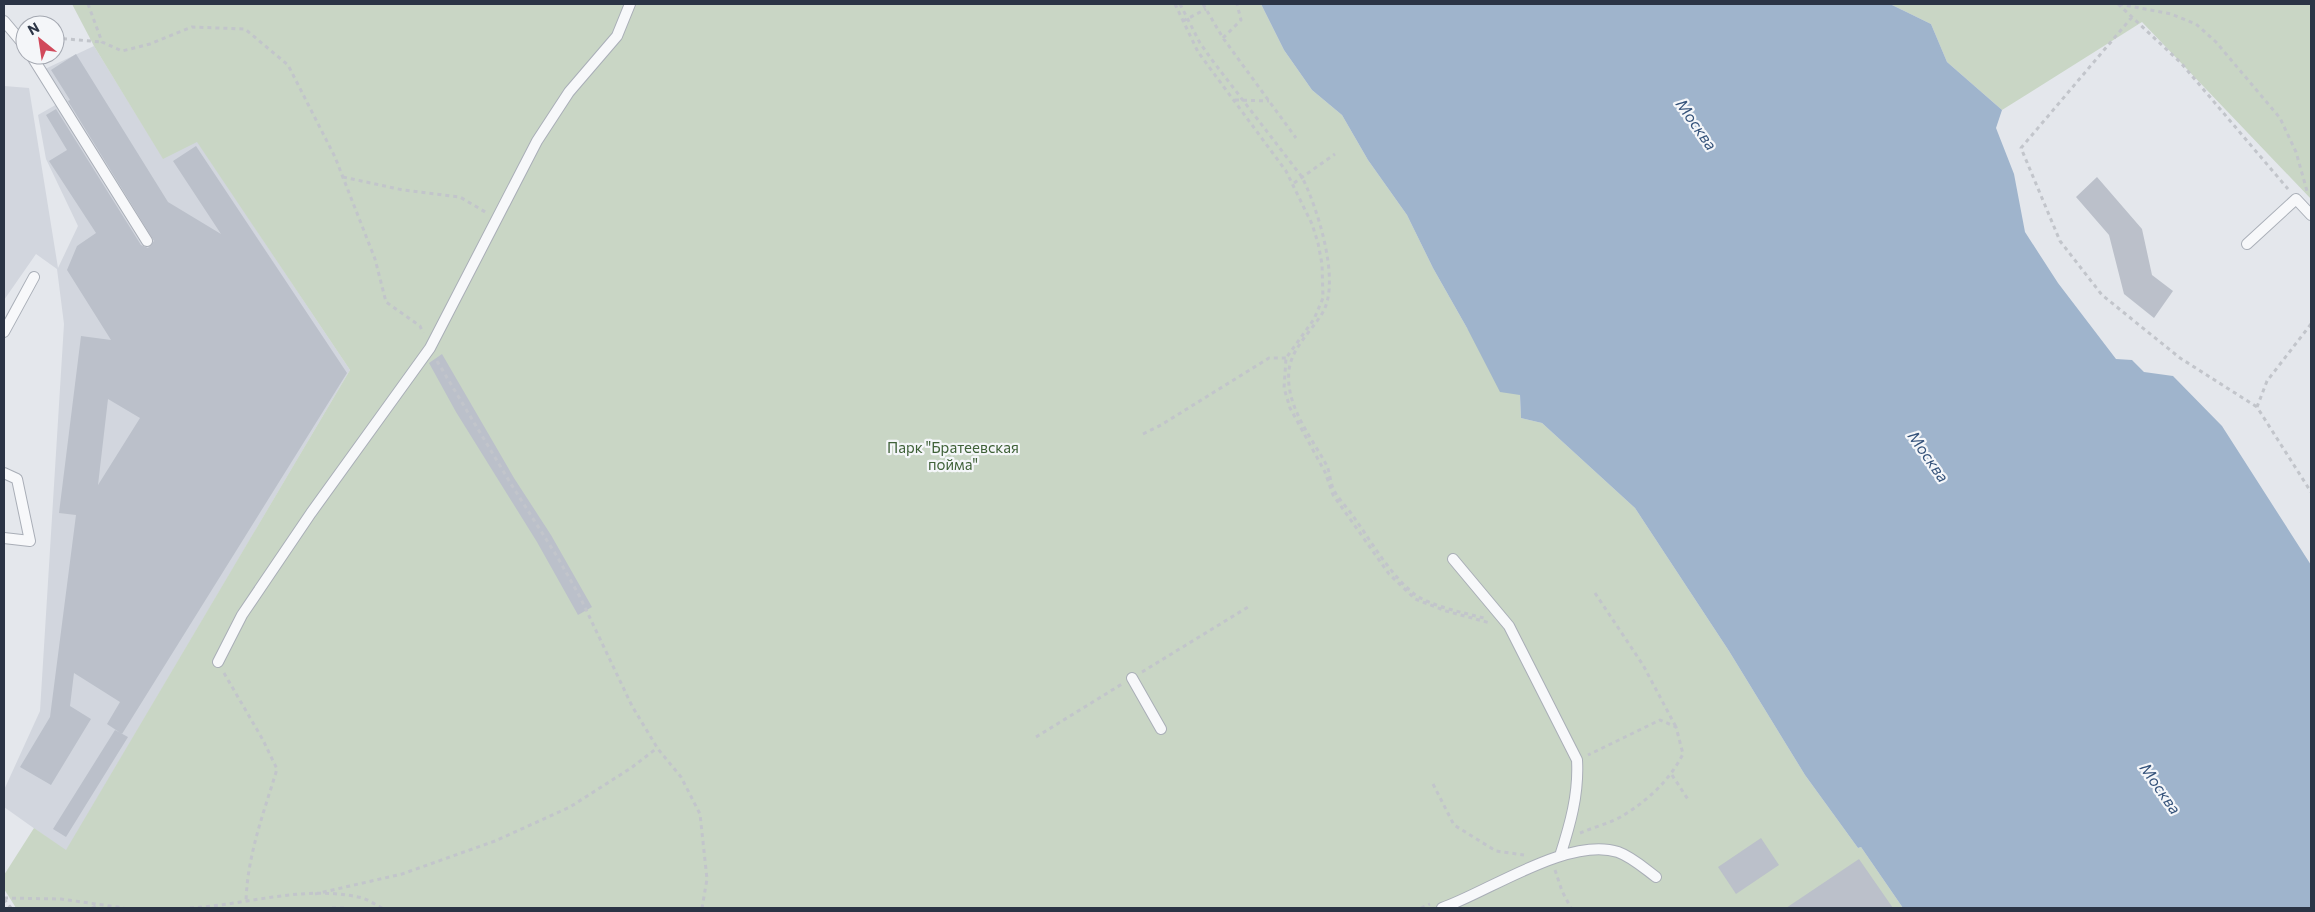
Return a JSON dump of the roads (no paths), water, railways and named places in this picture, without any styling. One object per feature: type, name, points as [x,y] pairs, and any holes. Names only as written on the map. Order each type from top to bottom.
[{"type":"lane","points":[[218,662],[242,614],[300,528],[430,348],[537,140],[569,92],[617,36],[630,4]]},
{"type":"lane","points":[[4,22],[15,35]]},
{"type":"lane","points":[[37,65],[147,241]]},
{"type":"lane","points":[[2247,244],[2296,198],[2311,216]]},
{"type":"lane","points":[[4,332],[34,278]]},
{"type":"lane","points":[[4,473],[17,479],[30,541],[4,538]]},
{"type":"lane","points":[[1453,559],[1507,623],[1577,760],[1578,777],[1572,821],[1566,839],[1556,858]]},
{"type":"lane","points":[[1132,678],[1161,729]]},
{"type":"lane","points":[[1437,905],[1556,858],[1596,849],[1617,852],[1635,861],[1656,877]]},
{"type":"water","name":"Москва","points":[[1261,4],[1890,4],[1931,24],[1947,62],[2002,110],[1996,128],[2014,174],[2025,232],[2058,283],[2116,359],[2132,360],[2144,372],[2173,376],[2222,426],[2311,565],[2311,908],[1903,908],[1861,847],[1858,848],[1805,775],[1729,651],[1635,508],[1542,423],[1521,418],[1520,395],[1500,392],[1433,268],[1407,215],[1368,160],[1342,115],[1312,90],[1284,50]]},
{"type":"park label","name":"Парк \"Братеевская пойма\"","points":[[953,456]]}]
